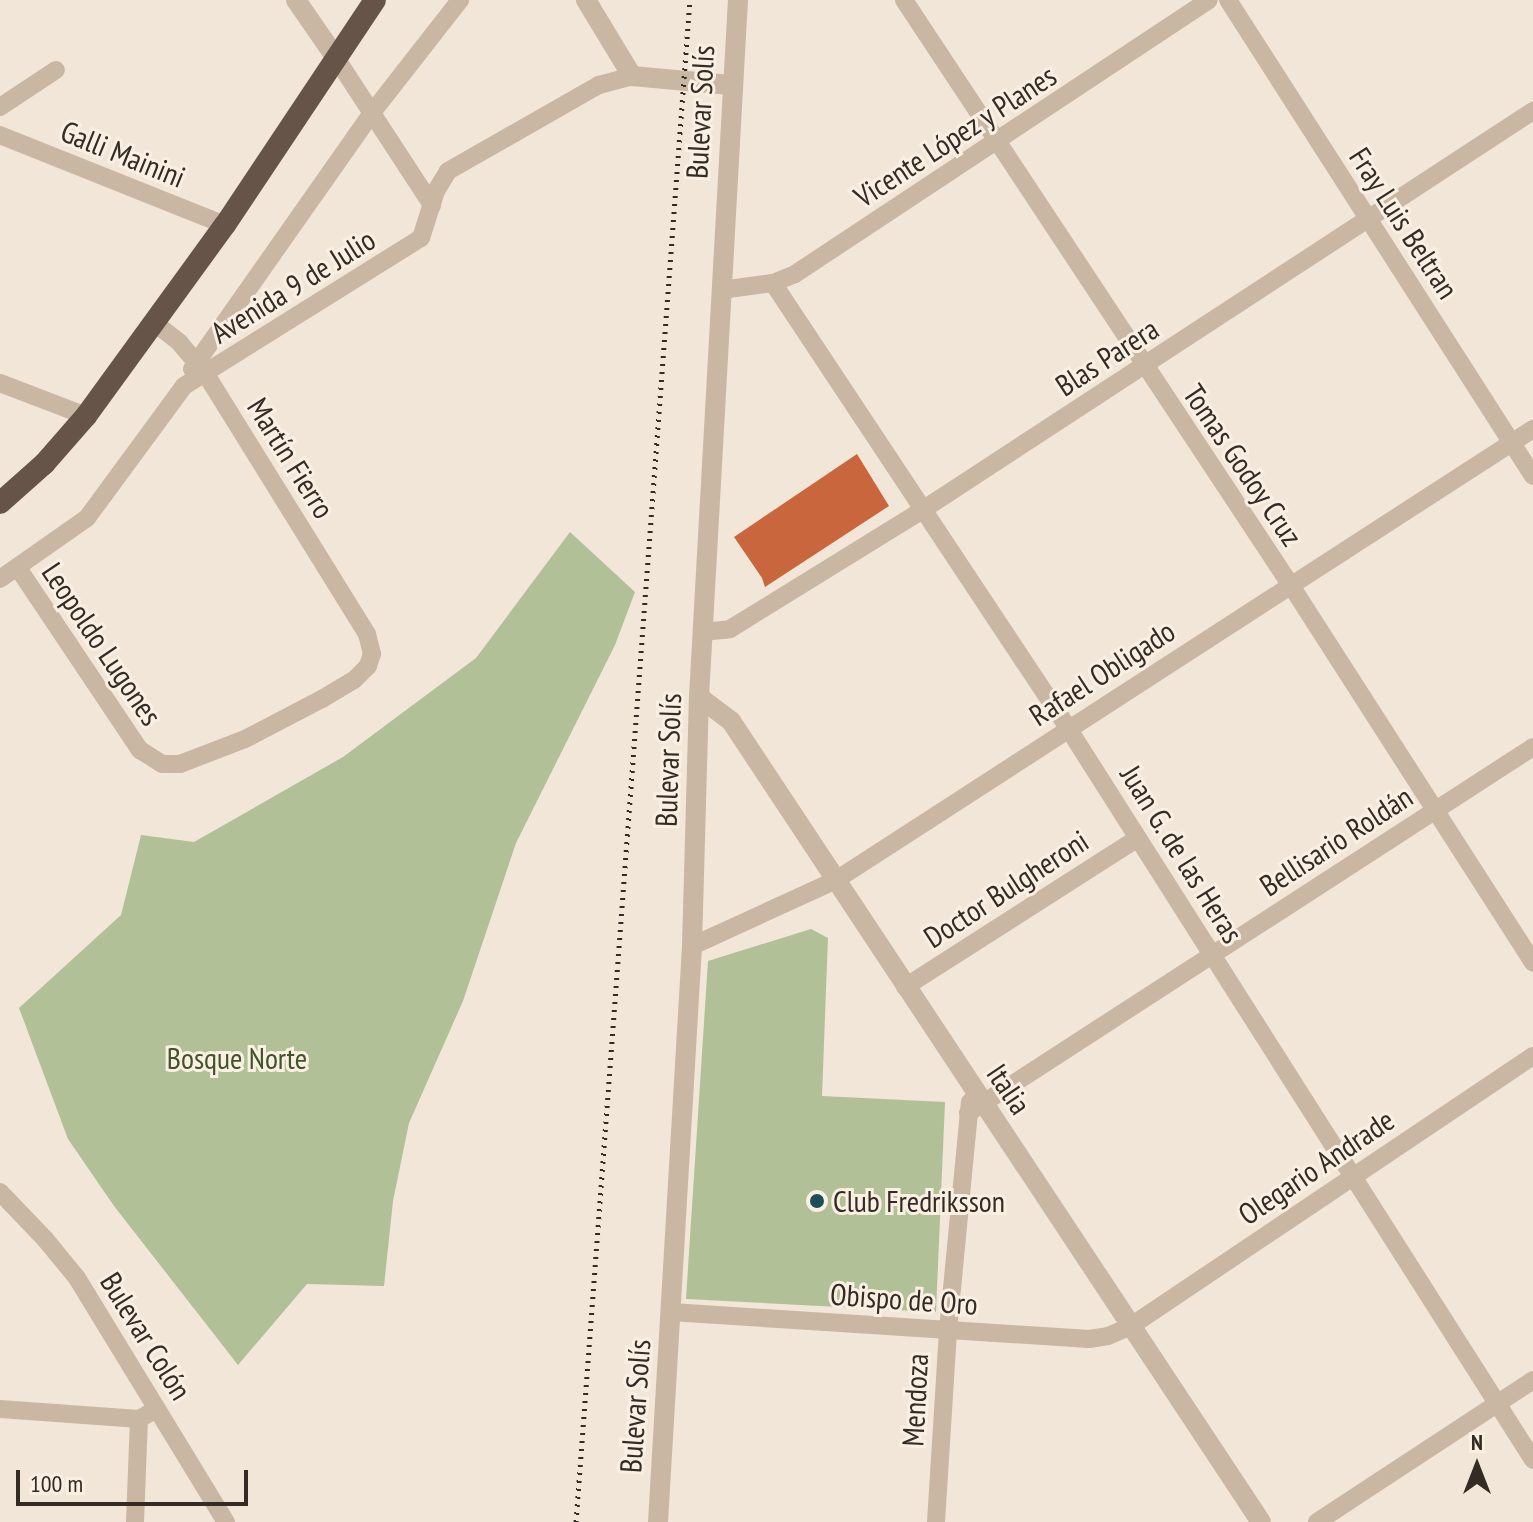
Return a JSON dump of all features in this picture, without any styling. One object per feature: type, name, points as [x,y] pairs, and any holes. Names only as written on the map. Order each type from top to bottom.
[{"type":"highway","points":[[0,503],[44,464],[86,416],[225,225],[375,0]]},
{"type":"street","points":[[296,0],[432,205]]},
{"type":"street","points":[[201,368],[371,114],[460,0]]},
{"type":"street","points":[[586,0],[632,76],[731,85]]},
{"type":"street","name":"Bulevar Solís","points":[[658,1522],[692,946],[699,697],[738,0]]},
{"type":"street","name":"Tomas Godoy Cruz","points":[[904,0],[1290,584],[1533,963]]},
{"type":"street","name":"Vicente López y Planes","points":[[721,290],[773,283],[795,274],[998,143],[1209,0]]},
{"type":"street","name":"Fray Luis Beltran","points":[[1228,0],[1533,476]]},
{"type":"street","points":[[0,107],[56,70]]},
{"type":"street","name":"Avenida 9 de Julio","points":[[0,579],[87,518],[184,386],[201,368],[421,238],[448,171],[599,85],[632,76]]},
{"type":"street","name":"Blas Parera","points":[[703,632],[730,629],[924,509],[1533,111]]},
{"type":"street","name":"Galli Mainini","points":[[0,135],[225,225]]},
{"type":"street","name":"Juan G. de las Heras","points":[[773,283],[1068,728],[1533,1460]]},
{"type":"street","name":"Martín Fierro","points":[[140,750],[162,764],[180,764],[258,733],[354,680],[368,666],[372,654],[367,634],[201,368],[155,323]]},
{"type":"street","points":[[0,383],[86,416]]},
{"type":"street","name":"Rafael Obligado","points":[[692,946],[836,880],[1533,429]]},
{"type":"street","name":"Leopoldo Lugones","points":[[18,568],[140,750]]},
{"type":"street","name":"Italia","points":[[699,697],[731,721],[905,987],[974,1102],[1131,1326],[1261,1522]]},
{"type":"street","name":"Bellisario Roldán","points":[[974,1102],[1211,956],[1533,747]]},
{"type":"street","name":"Doctor Bulgheroni","points":[[905,987],[1136,839]]},
{"type":"street","name":"Olegario Andrade","points":[[1131,1326],[1533,1056]]},
{"type":"street","name":"Mendoza","points":[[936,1522],[948,1330],[974,1102]]},
{"type":"street","name":"Bulevar Colón","points":[[0,1192],[77,1278],[226,1522]]},
{"type":"street","name":"Obispo de Oro","points":[[671,1312],[1089,1339],[1131,1326]]},
{"type":"street","points":[[1317,1522],[1533,1380]]},
{"type":"street","points":[[0,1409],[139,1419],[157,1408]]},
{"type":"street","points":[[135,1522],[139,1419]]},
{"type":"green space","name":"Bosque Norte","points":[[570,532],[635,592],[615,645],[516,843],[463,1001],[409,1123],[393,1201],[384,1286],[307,1284],[238,1365],[114,1206],[68,1139],[19,1008],[121,915],[141,835],[194,842],[343,757],[476,658]]},
{"type":"green space","name":"Club Fredriksson","points":[[811,929],[828,938],[822,1096],[945,1102],[936,1312],[686,1299],[708,961]]},
{"type":"building","points":[[857,454],[889,506],[765,587],[734,537]]},
{"type":"railway","points":[[576,1522],[690,0]]},
{"type":"place","name":"Club Fredriksson","points":[[817,1201]]}]
